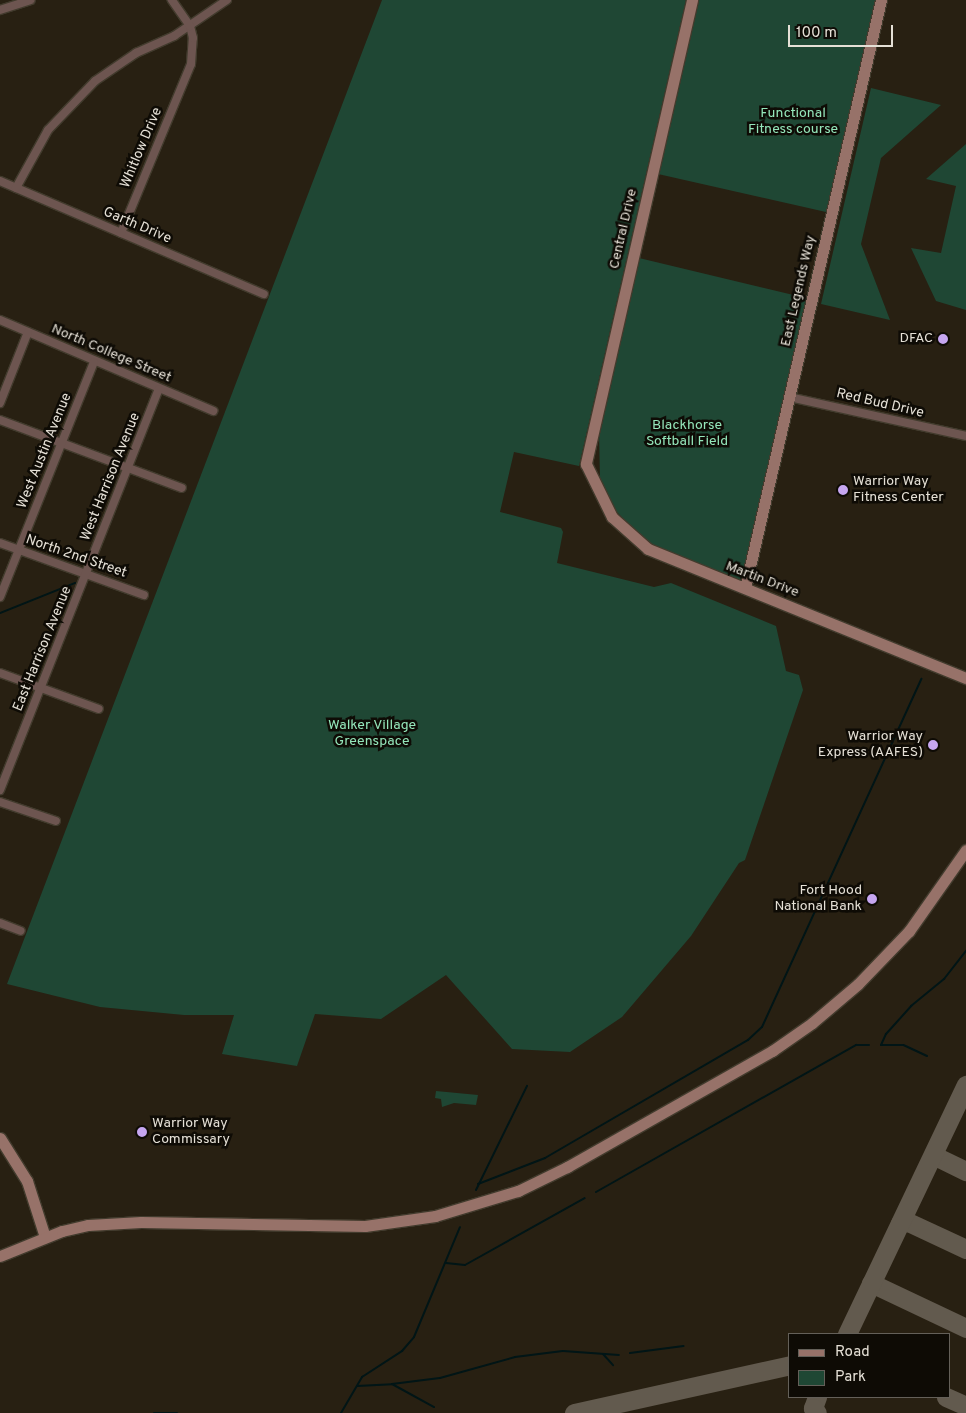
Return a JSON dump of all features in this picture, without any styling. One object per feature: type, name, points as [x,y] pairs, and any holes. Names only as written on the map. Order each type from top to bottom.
[{"type":"street","points":[[0,10],[30,0]]},
{"type":"street","points":[[172,0],[190,26]]},
{"type":"street","points":[[16,188],[40,141],[74,99],[123,60],[190,26],[226,0]]},
{"type":"street","name":"Central Drive","points":[[586,464],[692,0]]},
{"type":"street","name":"East Legends Way","points":[[745,588],[881,0]]},
{"type":"street","name":"Whitlow Drive","points":[[121,233],[187,74],[194,48],[190,26]]},
{"type":"street","name":"Garth Drive","points":[[0,181],[264,294]]},
{"type":"street","name":"North College Street","points":[[0,320],[94,362],[213,411]]},
{"type":"street","points":[[0,403],[28,332]]},
{"type":"street","name":"West Austin Avenue","points":[[0,597],[94,362]]},
{"type":"street","name":"West Harrison Avenue","points":[[86,574],[160,389]]},
{"type":"street","name":"Red Bud Drive","points":[[789,397],[966,436]]},
{"type":"street","points":[[0,420],[182,488]]},
{"type":"street","name":"Martin Drive","points":[[586,464],[612,516],[634,539],[669,561],[745,588],[966,678]]},
{"type":"street","name":"North 2nd Street","points":[[0,543],[144,595]]},
{"type":"street","name":"East Harrison Avenue","points":[[0,790],[86,574]]},
{"type":"street","points":[[0,673],[98,709]]},
{"type":"street","points":[[0,802],[56,821]]},
{"type":"street","points":[[0,1256],[45,1237],[74,1228],[124,1222],[350,1227],[394,1223],[473,1207],[535,1183],[772,1051],[818,1019],[858,984],[909,931],[966,850]]},
{"type":"street","points":[[0,923],[21,931]]},
{"type":"street","points":[[0,1138],[27,1181],[45,1237]]},
{"type":"green space","name":"Walker Village Greenspace","points":[[382,0],[686,0],[579,466],[514,452],[500,512],[561,528],[563,532],[557,563],[654,587],[671,583],[776,626],[786,671],[799,675],[803,690],[745,860],[739,863],[691,936],[622,1017],[570,1052],[512,1049],[446,975],[381,1019],[315,1014],[297,1066],[222,1054],[234,1015],[184,1015],[100,1007],[7,984]]},
{"type":"green space","name":"Functional Fitness course","points":[[699,0],[876,0],[826,212],[658,174]]},
{"type":"green space","points":[[871,88],[941,105],[881,158],[861,244],[890,320],[821,304]]},
{"type":"green space","points":[[966,144],[966,310],[936,301],[911,248],[941,253],[956,186],[926,179]]},
{"type":"green space","name":"Blackhorse Softball Field","points":[[639,258],[806,298],[744,574],[739,580],[647,543],[614,509],[600,480],[599,429]]},
{"type":"green space","points":[[436,1091],[478,1095],[476,1105],[454,1103],[442,1107],[441,1099],[435,1098]]},
{"type":"waterway","points":[[0,613],[75,583]]},
{"type":"waterway","points":[[478,1184],[545,1158],[748,1040],[762,1027],[921,679]]},
{"type":"waterway","points":[[927,1056],[903,1045],[881,1045],[886,1034],[911,1006],[944,979],[966,951]]},
{"type":"waterway","points":[[596,1192],[856,1045],[869,1045]]},
{"type":"waterway","points":[[476,1190],[527,1086]]},
{"type":"waterway","points":[[446,1263],[465,1265],[585,1198]]},
{"type":"waterway","points":[[341,1413],[362,1377],[402,1351],[414,1337],[460,1227]]},
{"type":"waterway","points":[[630,1353],[684,1346]]},
{"type":"waterway","points":[[392,1384],[440,1378],[515,1357],[563,1351],[619,1355]]},
{"type":"waterway","points":[[603,1354],[613,1365]]},
{"type":"waterway","points":[[357,1386],[392,1384],[434,1407]]},
{"type":"waterway","points":[[154,1413],[177,1413]]},
{"type":"taxiway","points":[[847,1333],[966,1085]]},
{"type":"taxiway","points":[[939,1158],[966,1171]]},
{"type":"taxiway","points":[[900,1223],[908,1222],[966,1249]]},
{"type":"taxiway","points":[[871,1283],[966,1328]]},
{"type":"taxiway","points":[[574,1413],[788,1365]]},
{"type":"taxiway","points":[[817,1398],[813,1408],[817,1413]]},
{"type":"taxiway","points":[[948,1398],[966,1406]]},
{"type":"place","name":"DFAC","points":[[943,339]]},
{"type":"place","name":"Warrior Way Fitness Center","points":[[843,490]]},
{"type":"place","name":"Warrior Way Express (AAFES)","points":[[933,745]]},
{"type":"place","name":"Fort Hood National Bank","points":[[872,899]]},
{"type":"place","name":"Warrior Way Commissary","points":[[142,1132]]}]
